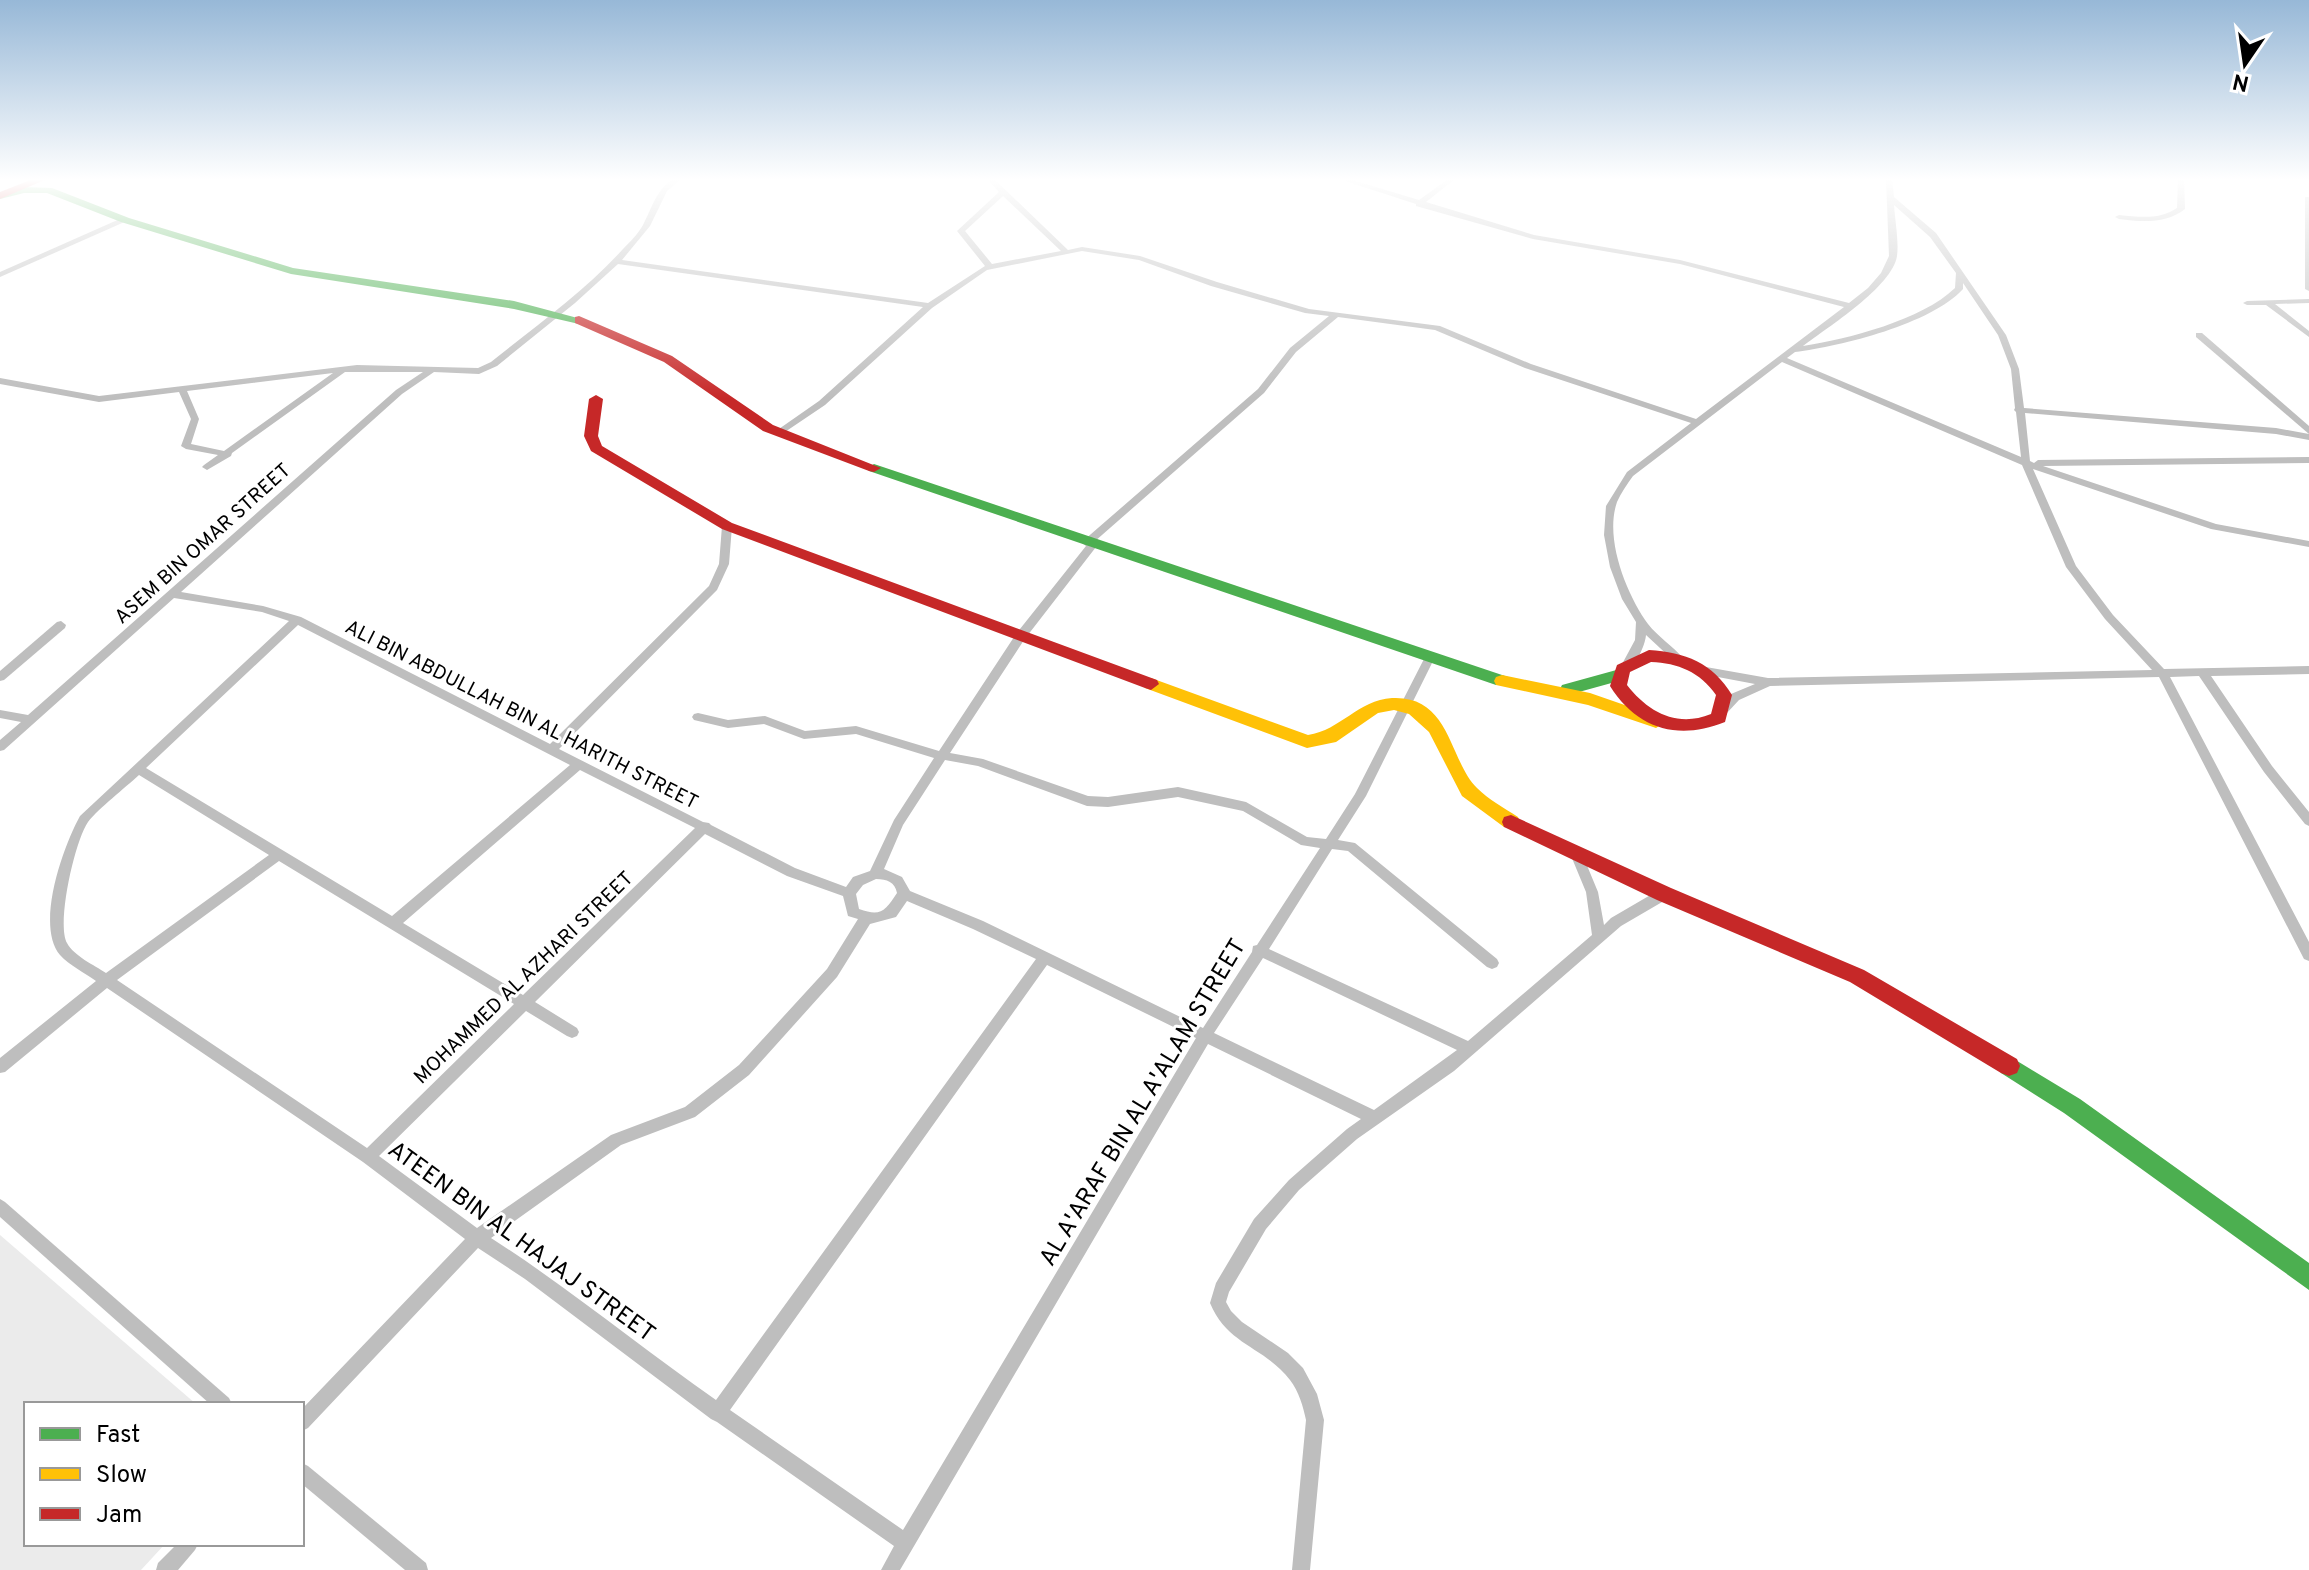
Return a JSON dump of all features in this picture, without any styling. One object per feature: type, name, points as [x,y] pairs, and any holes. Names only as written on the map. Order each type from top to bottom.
[{"type":"main road","points":[[230,252],[291,271],[555,313],[627,338],[668,359],[779,433],[805,445],[1497,680],[1609,704],[1656,722],[1689,727],[1715,719],[1722,711],[1724,695],[1706,671],[1678,658],[1649,656],[1592,685],[1554,692]]},
{"type":"main road","points":[[596,399],[591,436],[596,448],[727,526],[1020,637],[1307,742],[1322,741],[1338,734],[1373,708],[1405,705],[1423,715],[1436,728],[1460,781],[1476,800],[1498,816],[1664,894],[1857,976],[1961,1036],[2072,1106],[2309,1278]]},
{"type":"main road","points":[[1623,670],[1620,688],[1626,701],[1656,722]]},
{"type":"street","points":[[0,275],[52,252]]},
{"type":"street","points":[[0,381],[89,399],[380,367],[469,373],[488,368],[623,252]]},
{"type":"street","points":[[978,252],[989,266]]},
{"type":"street","points":[[779,433],[822,403],[929,306],[989,266],[1032,261],[1061,252]]},
{"type":"street","points":[[1115,252],[1224,288],[1336,315],[1407,322],[1451,332],[1528,366],[1695,422]]},
{"type":"street","points":[[1622,252],[1680,262],[1850,306]]},
{"type":"street","points":[[1678,658],[1641,621],[1616,565],[1608,524],[1611,505],[1630,474],[1871,290],[1890,265],[1893,252]]},
{"type":"street","points":[[1943,252],[1980,300],[2007,345],[2015,369],[2026,463],[2071,567],[2109,617],[2163,675],[2309,955]]},
{"type":"street","points":[[2309,252],[2309,289]]},
{"type":"street","points":[[615,261],[929,306]]},
{"type":"street","points":[[1791,350],[1839,343],[1940,305],[1959,289],[1958,274]]},
{"type":"street","points":[[2247,303],[2309,301]]},
{"type":"street","points":[[2267,302],[2309,335]]},
{"type":"street","points":[[875,874],[891,834],[1020,637],[1090,544],[1261,391],[1293,350],[1336,315]]},
{"type":"street","points":[[2199,335],[2309,431]]},
{"type":"street","points":[[1780,358],[2026,463],[2214,527],[2309,544]]},
{"type":"street","points":[[207,467],[344,370]]},
{"type":"street","name":"ASEM BIN OMAR STREET","points":[[0,747],[388,402],[432,370]]},
{"type":"street","points":[[182,389],[195,419],[186,446],[228,454]]},
{"type":"street","points":[[2018,410],[2276,431],[2309,437]]},
{"type":"street","points":[[2026,463],[2309,460]]},
{"type":"street","points":[[552,749],[713,588],[724,564],[727,526]]},
{"type":"street","name":"ALI BIN ABDULLAH BIN AL HARITH STREET","points":[[171,594],[263,609],[297,620],[791,872],[849,893]]},
{"type":"street","points":[[297,620],[138,769],[572,1032]]},
{"type":"street","points":[[1623,670],[1640,640],[1641,621]]},
{"type":"street","points":[[0,677],[61,625]]},
{"type":"street","name":"AL A'ARAF BIN AL A'ALAM STREET","points":[[890,1570],[1205,1036],[1326,844],[1360,796],[1430,657]]},
{"type":"street","points":[[1706,671],[1768,682],[2309,670]]},
{"type":"street","points":[[2203,673],[2277,782],[2309,821]]},
{"type":"street","points":[[1722,711],[1735,697],[1768,682]]},
{"type":"street","points":[[0,714],[31,720]]},
{"type":"street","points":[[698,717],[728,724],[765,720],[804,735],[850,729],[944,756],[979,762],[1087,801],[1108,802],[1169,793],[1195,794],[1254,810],[1295,837],[1351,846],[1492,963]]},
{"type":"street","points":[[393,923],[580,763]]},
{"type":"street","name":"ATEEN BIN AL HAJAJ STREET","points":[[138,769],[84,819],[75,834],[58,914],[57,938],[66,953],[368,1157],[477,1238],[531,1273],[717,1413],[906,1543]]},
{"type":"street","name":"MOHAMMED AL AZHARI STREET","points":[[368,1157],[705,826]]},
{"type":"street","points":[[1575,851],[1592,892],[1599,936]]},
{"type":"street","points":[[0,1067],[107,980],[279,854]]},
{"type":"street","points":[[904,894],[891,913],[866,918],[853,912],[849,893],[858,881],[875,874],[898,880],[904,894],[1045,957],[1374,1118]]},
{"type":"street","points":[[1301,1570],[1315,1420],[1313,1404],[1291,1364],[1225,1316],[1220,1310],[1219,1295],[1260,1224],[1281,1197],[1374,1118],[1429,1082],[1599,936],[1664,894]]},
{"type":"street","points":[[304,1420],[477,1238],[616,1140],[690,1112],[719,1091],[765,1049],[825,982],[866,918]]},
{"type":"street","points":[[1258,950],[1468,1048]]},
{"type":"street","points":[[717,1413],[1045,957]]},
{"type":"street","points":[[0,1207],[221,1402]]},
{"type":"street","points":[[304,1474],[419,1570]]},
{"type":"street","points":[[165,1570],[187,1546]]},
{"type":"shaded area","points":[[0,1235],[194,1402],[24,1402],[24,1546],[163,1546],[141,1570],[0,1570]]},
{"type":"traffic: fast","points":[[230,252],[291,271],[514,305],[579,320]]},
{"type":"traffic: fast","points":[[874,468],[1502,681]]},
{"type":"traffic: fast","points":[[1568,689],[1620,675]]},
{"type":"traffic: fast","points":[[2009,1066],[2072,1106],[2309,1278]]},
{"type":"traffic: slow","points":[[1502,681],[1590,699],[1656,722]]},
{"type":"traffic: slow","points":[[1151,684],[1307,742],[1330,738],[1373,708],[1394,704],[1415,709],[1436,728],[1468,791],[1511,822]]},
{"type":"traffic: jam","points":[[579,320],[668,359],[768,428],[874,468]]},
{"type":"traffic: jam","points":[[596,399],[591,436],[596,448],[727,526],[1151,684]]},
{"type":"traffic: jam","points":[[1649,656],[1683,661],[1710,677],[1724,695],[1719,718],[1705,724],[1676,726],[1638,708],[1618,686],[1623,669],[1649,656]]},
{"type":"traffic: jam","points":[[1511,822],[1664,894],[1857,976],[2009,1066]]}]
